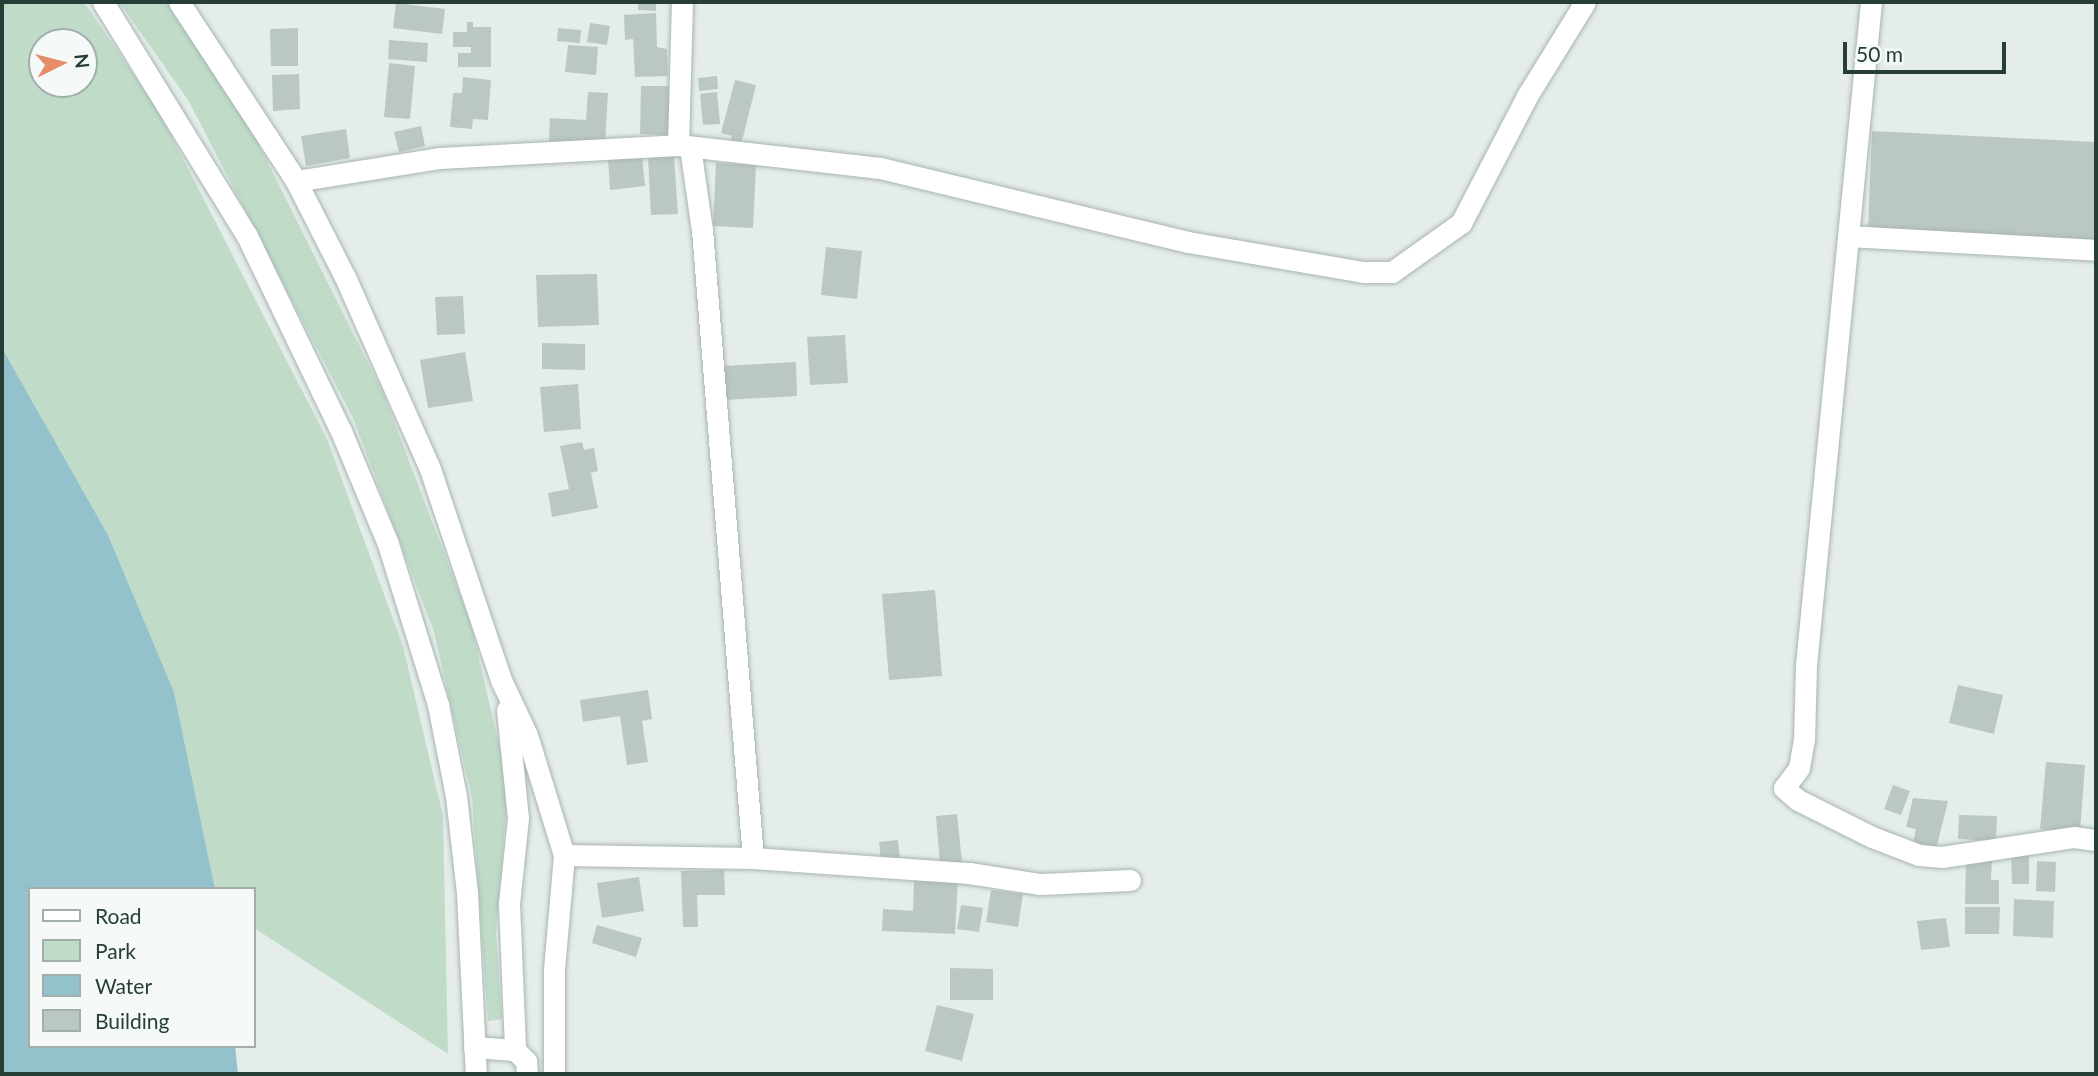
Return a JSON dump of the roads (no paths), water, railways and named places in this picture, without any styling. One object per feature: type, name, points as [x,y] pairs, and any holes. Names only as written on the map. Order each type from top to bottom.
[{"type":"street","points":[[103,2],[247,236],[341,431],[388,544],[438,705],[456,796],[476,1074]]},
{"type":"street","points":[[179,2],[296,181],[345,277],[430,469],[501,680],[527,735],[564,855],[554,970],[554,1074]]},
{"type":"street","points":[[682,2],[684,146],[702,230],[753,858]]},
{"type":"street","points":[[296,181],[440,158],[684,146],[880,168],[1188,242],[1363,272],[1392,272],[1461,223],[1527,96],[1585,2]]},
{"type":"street","points":[[1871,2],[1807,651],[1804,739],[1799,768],[1784,788],[1798,800],[1919,855],[1942,857],[2074,837],[2096,840]]},
{"type":"street","points":[[1849,236],[2096,250]]},
{"type":"street","points":[[501,680],[514,750],[517,818],[509,904],[515,1049],[526,1061],[527,1074]]},
{"type":"street","points":[[564,855],[753,858],[969,873],[1040,884],[1130,880]]},
{"type":"street","points":[[474,1047],[515,1049]]},
{"type":"water","points":[[2,348],[108,535],[174,692],[215,887],[28,887],[28,1048],[235,1048],[238,1074],[2,1074]]}]
